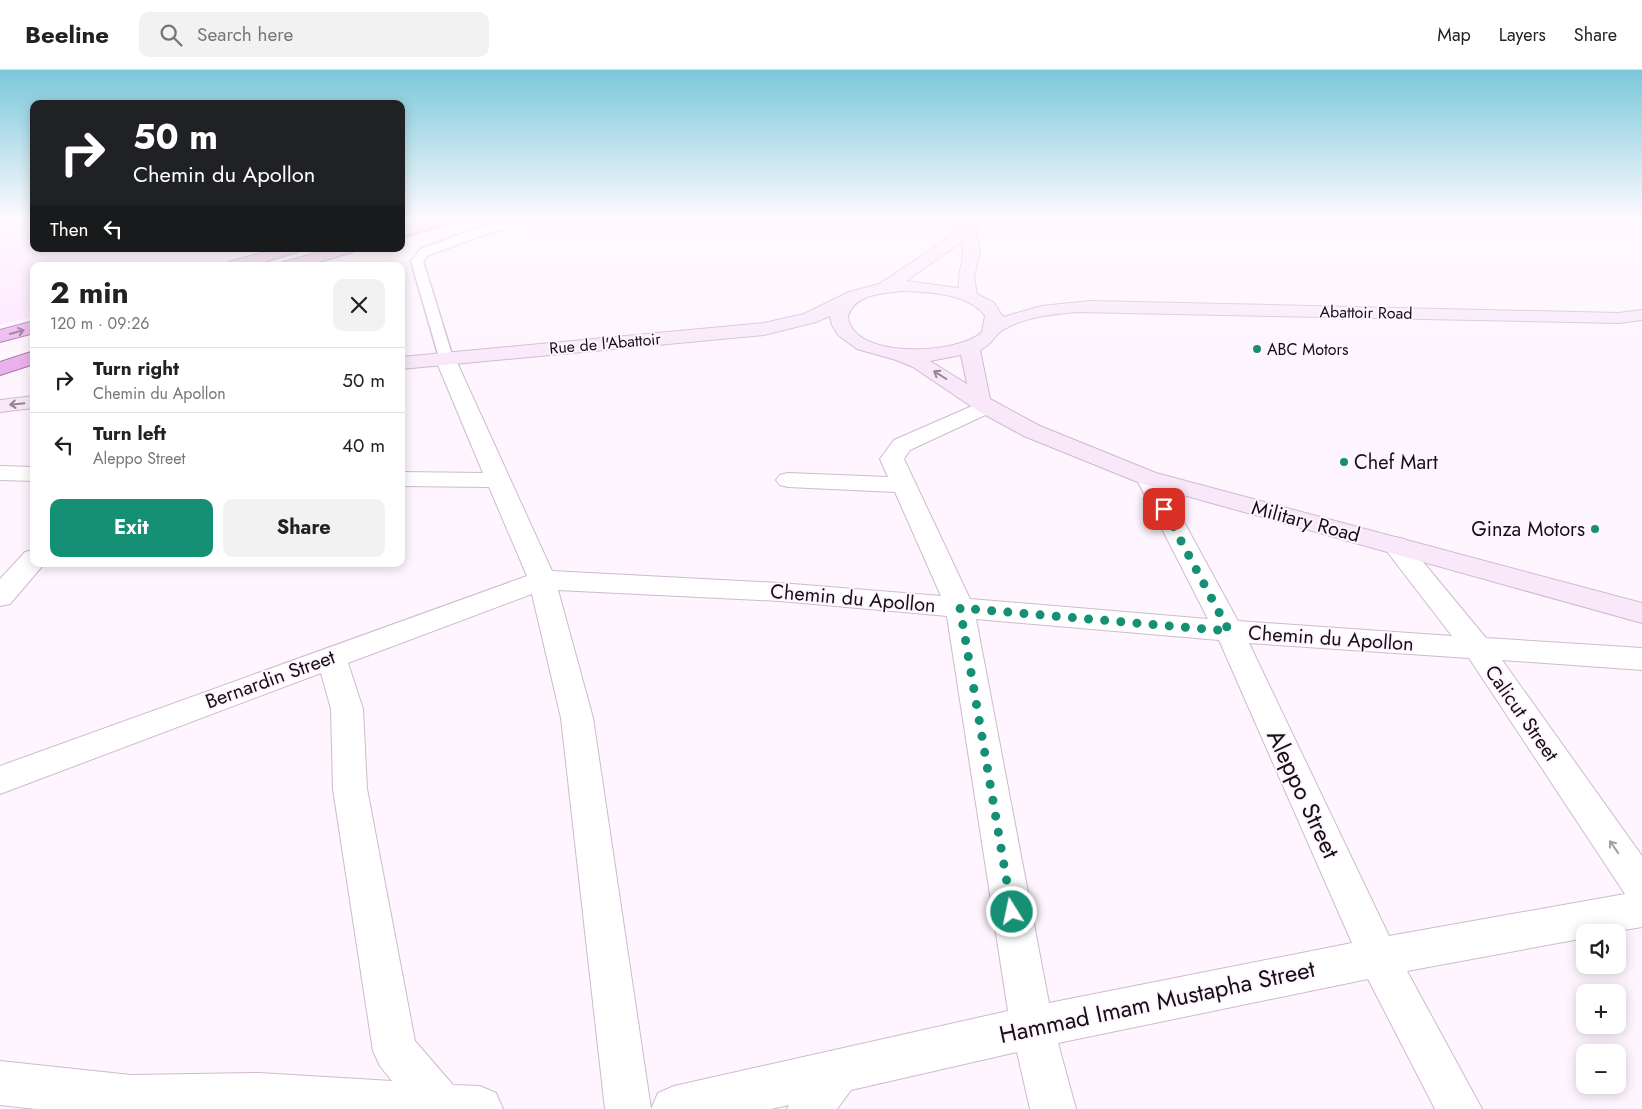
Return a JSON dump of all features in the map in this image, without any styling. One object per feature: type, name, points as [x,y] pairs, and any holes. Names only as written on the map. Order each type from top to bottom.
[{"type":"highway","points":[[0,336],[30,328]]},
{"type":"highway","points":[[0,355],[30,346]]},
{"type":"highway","points":[[0,369],[30,358]]},
{"type":"main road","points":[[881,288],[918,267]]},
{"type":"main road","points":[[968,267],[966,277],[974,300],[989,310],[994,318],[994,327]]},
{"type":"main road","name":"Abattoir Road","points":[[881,288],[927,286],[950,290],[974,300],[1091,306],[1619,318],[1642,315]]},
{"type":"main road","name":"Rue de l'Abattoir","points":[[405,363],[764,329],[810,318],[862,294],[881,288]]},
{"type":"main road","points":[[848,301],[840,310],[838,319],[842,329],[852,338],[868,346],[897,353],[936,354],[970,348],[983,404]]},
{"type":"main road","name":"Abattoir Road","points":[[970,348],[989,335],[994,327],[1024,314],[1042,310],[1091,306]]},
{"type":"main road","name":"Rue de l'Abattoir","points":[[764,329],[824,334],[868,346]]},
{"type":"main road","name":"Military Road","points":[[897,353],[920,363],[983,404],[1032,431],[1148,478],[1642,613]]},
{"type":"main road","points":[[0,406],[30,402]]},
{"type":"street","points":[[445,358],[542,580],[577,718],[628,1109]]},
{"type":"street","points":[[983,404],[902,445],[892,459],[960,608],[1032,1027],[1053,1109]]},
{"type":"street","points":[[0,473],[30,474]]},
{"type":"street","name":"Aleppo Street","points":[[1148,478],[1229,631],[1378,957],[1459,1109]]},
{"type":"street","points":[[405,479],[497,480]]},
{"type":"street","points":[[788,480],[904,485]]},
{"type":"street","name":"Calicut Street","points":[[1395,545],[1476,647],[1642,887]]},
{"type":"street","points":[[0,597],[30,563]]},
{"type":"street","name":"Chemin du Apollon","points":[[542,580],[780,592],[1229,631],[1642,659]]},
{"type":"street","name":"Bernardin Street","points":[[0,780],[331,656],[542,580]]},
{"type":"street","points":[[331,656],[347,709],[350,789],[395,1051],[461,1108]]},
{"type":"street","name":"Hammad Imam Mustapha Street","points":[[674,1109],[1032,1027],[1378,957],[1642,909]]},
{"type":"street","points":[[810,1109],[838,1071]]},
{"type":"street","points":[[0,1083],[131,1097],[259,1095],[461,1108]]},
{"type":"lane","points":[[419,267],[445,358]]},
{"type":"shaded area","points":[[0,267],[30,267],[30,317],[0,325]]},
{"type":"place","name":"ABC Motors","points":[[1257,349]]},
{"type":"place","name":"Chef Mart","points":[[1344,462]]},
{"type":"place","name":"Ginza Motors","points":[[1595,529]]},
{"type":"route","points":[[1012,912],[960,608],[1229,631],[1164,509]]}]
